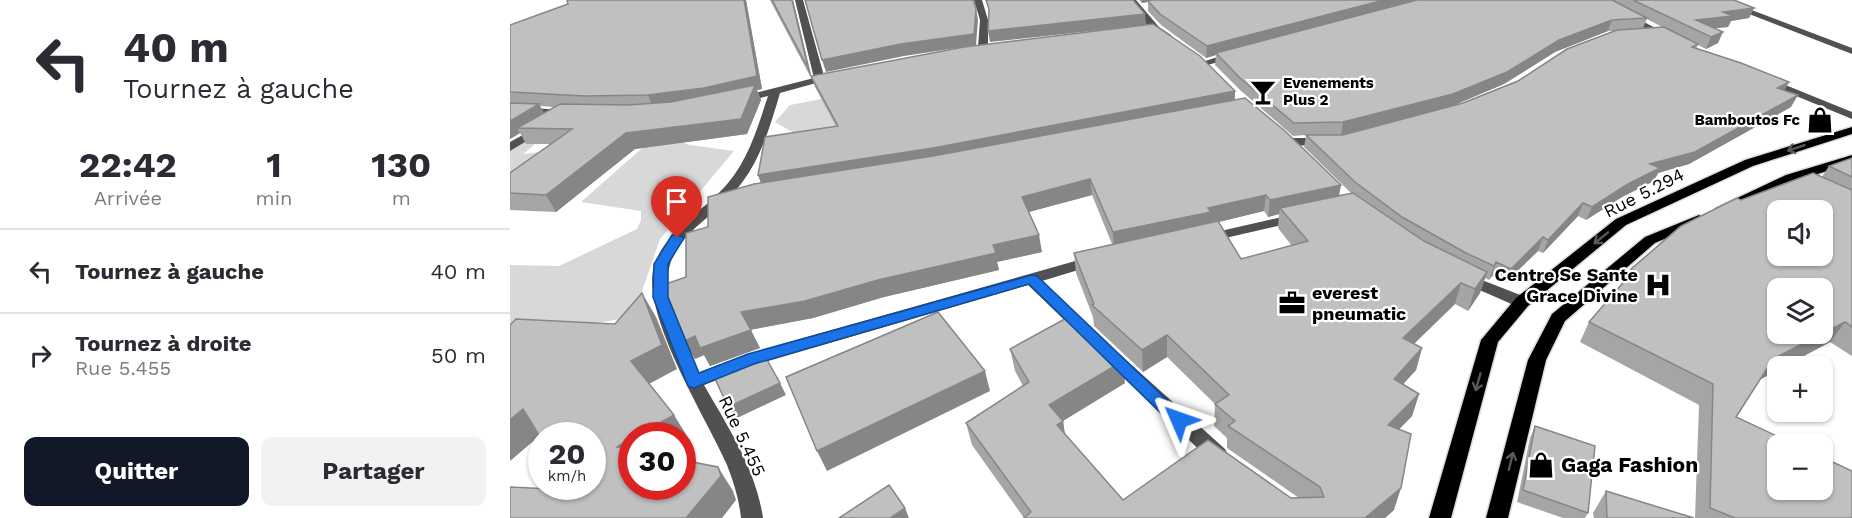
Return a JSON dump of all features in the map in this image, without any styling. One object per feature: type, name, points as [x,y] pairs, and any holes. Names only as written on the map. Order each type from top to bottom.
[{"type":"main road","name":"Rue 5.294","points":[[1440,518],[1490,340],[1522,302],[1622,222],[1749,163],[1852,130]]},
{"type":"main road","points":[[1497,518],[1537,360],[1558,318],[1650,240],[1791,178],[1852,159]]},
{"type":"street","points":[[800,0],[820,80]]},
{"type":"street","points":[[978,0],[984,20],[983,47]]},
{"type":"street","points":[[1598,0],[1677,42]]},
{"type":"street","points":[[1717,0],[1852,51]]},
{"type":"street","points":[[1140,4],[1150,29],[1175,42]]},
{"type":"street","points":[[1635,34],[1658,33]]},
{"type":"street","points":[[1203,63],[1238,54]]},
{"type":"street","points":[[729,102],[843,74]]},
{"type":"street","points":[[1758,77],[1852,116]]},
{"type":"street","name":"Rue 5.455","points":[[752,518],[751,502],[726,444],[694,382],[661,297],[661,264],[677,238],[731,187],[756,152],[775,92]]},
{"type":"street","points":[[510,110],[572,113],[510,147]]},
{"type":"street","points":[[1305,158],[1285,139],[1341,141]]},
{"type":"street","points":[[1791,178],[1811,188]]},
{"type":"street","points":[[716,202],[738,198]]},
{"type":"street","points":[[1192,241],[1319,213]]},
{"type":"street","points":[[694,382],[748,360],[1110,258]]},
{"type":"street","points":[[1449,271],[1522,302]]},
{"type":"street","points":[[1032,279],[1209,448],[1228,462]]},
{"type":"shaded area","points":[[864,91],[916,112],[799,136],[775,122],[790,105]]},
{"type":"shaded area","points":[[547,134],[523,154],[565,149],[510,191],[510,144]]},
{"type":"shaded area","points":[[657,135],[690,145],[734,151],[660,239],[633,317],[529,334],[510,351],[510,265],[559,266],[637,229],[641,220],[641,211],[581,202]]},
{"type":"building","points":[[567,0],[744,0],[757,76],[704,88],[648,95],[585,96],[510,92],[510,25],[568,4]]},
{"type":"building","points":[[772,0],[792,0],[806,64]]},
{"type":"building","points":[[805,0],[973,0],[976,9],[974,34],[901,44],[822,60]]},
{"type":"building","points":[[986,0],[1133,0],[1145,14],[988,31],[989,9]]},
{"type":"building","points":[[1384,0],[1207,46],[1160,14],[1148,1]]},
{"type":"building","points":[[1417,0],[1612,0],[1647,18],[1612,20],[1559,40],[1507,72],[1453,94],[1343,122],[1294,123],[1240,78],[1216,53]]},
{"type":"building","points":[[1633,0],[1734,0],[1754,8],[1723,12],[1733,16],[1696,20],[1723,32],[1711,37]]},
{"type":"building","points":[[1153,24],[1200,56],[1235,91],[933,148],[758,175],[765,137],[838,126],[811,76],[964,47]]},
{"type":"building","points":[[1664,27],[1698,44],[1692,47],[1789,82],[1777,88],[1798,95],[1695,152],[1650,164],[1660,168],[1628,184],[1592,207],[1583,203],[1548,240],[1543,237],[1511,269],[1496,262],[1494,266],[1466,253],[1402,217],[1355,182],[1306,135],[1343,135],[1463,103],[1518,81],[1567,49],[1617,30]]},
{"type":"building","points":[[755,85],[741,119],[626,133],[546,195],[510,193],[510,173],[572,129],[517,128],[560,104],[628,105],[671,102]]},
{"type":"building","points":[[1245,98],[1285,131],[1341,185],[1270,200],[1266,195],[1208,208],[1211,212],[1113,232],[1090,179],[1022,197],[1039,235],[993,245],[996,253],[878,280],[805,301],[741,312],[751,330],[700,348],[695,336],[685,341],[663,285],[686,277],[686,233],[708,227],[708,197],[754,184],[933,156]]},
{"type":"building","points":[[510,103],[539,104],[510,121]]},
{"type":"building","points":[[1852,158],[1852,177],[1829,166]]},
{"type":"building","points":[[1813,173],[1852,190],[1852,327],[1845,322],[1833,328],[1833,278],[1767,278],[1767,344],[1802,344],[1779,356],[1767,356],[1767,368],[1736,417],[1773,434],[1767,434],[1767,500],[1833,500],[1833,462],[1852,471],[1852,518],[1735,518],[1710,508],[1713,384],[1589,322],[1634,270],[1631,269],[1681,226],[1737,198],[1741,200]]},
{"type":"building","points":[[1353,193],[1424,241],[1487,272],[1475,289],[1461,283],[1403,338],[1422,348],[1394,379],[1419,394],[1388,425],[1411,434],[1401,488],[1365,518],[1024,518],[1031,512],[966,423],[1029,382],[1010,349],[1074,314],[1123,361],[1049,405],[1063,421],[1057,425],[1123,500],[1208,440],[1291,498],[1324,497],[1320,487],[1228,426],[1235,421],[1215,404],[1229,395],[1167,335],[1142,350],[1092,305],[1094,304],[1074,253],[1218,221],[1241,259],[1308,241],[1280,208]]},
{"type":"building","points":[[642,293],[662,345],[631,361],[674,415],[661,422],[618,422],[618,500],[696,500],[696,463],[718,467],[721,476],[686,518],[510,518],[510,487],[528,488],[528,500],[606,500],[606,422],[531,422],[523,409],[510,420],[510,325],[516,319],[615,324]]},
{"type":"building","points":[[938,312],[985,371],[817,451],[786,377]]},
{"type":"building","points":[[762,351],[780,383],[728,407],[711,370]]},
{"type":"building","points":[[1535,426],[1595,446],[1588,513],[1523,490]]},
{"type":"building","points":[[889,485],[905,508],[890,518],[839,518]]},
{"type":"building","points":[[1606,491],[1694,518],[1607,518]]},
{"type":"place","name":"Evenements Plus 2","points":[[1263,92]]},
{"type":"place","name":"Bamboutos Fc","points":[[1820,120]]},
{"type":"place","name":"Centre Se Sante Grace Divine","points":[[1658,285]]},
{"type":"place","name":"everest pneumatic","points":[[1292,303]]},
{"type":"place","name":"Gaga Fashion","points":[[1541,465]]},
{"type":"route","points":[[677,238],[661,264],[661,297],[683,359],[694,382],[748,360],[1032,279],[1179,420]]}]
